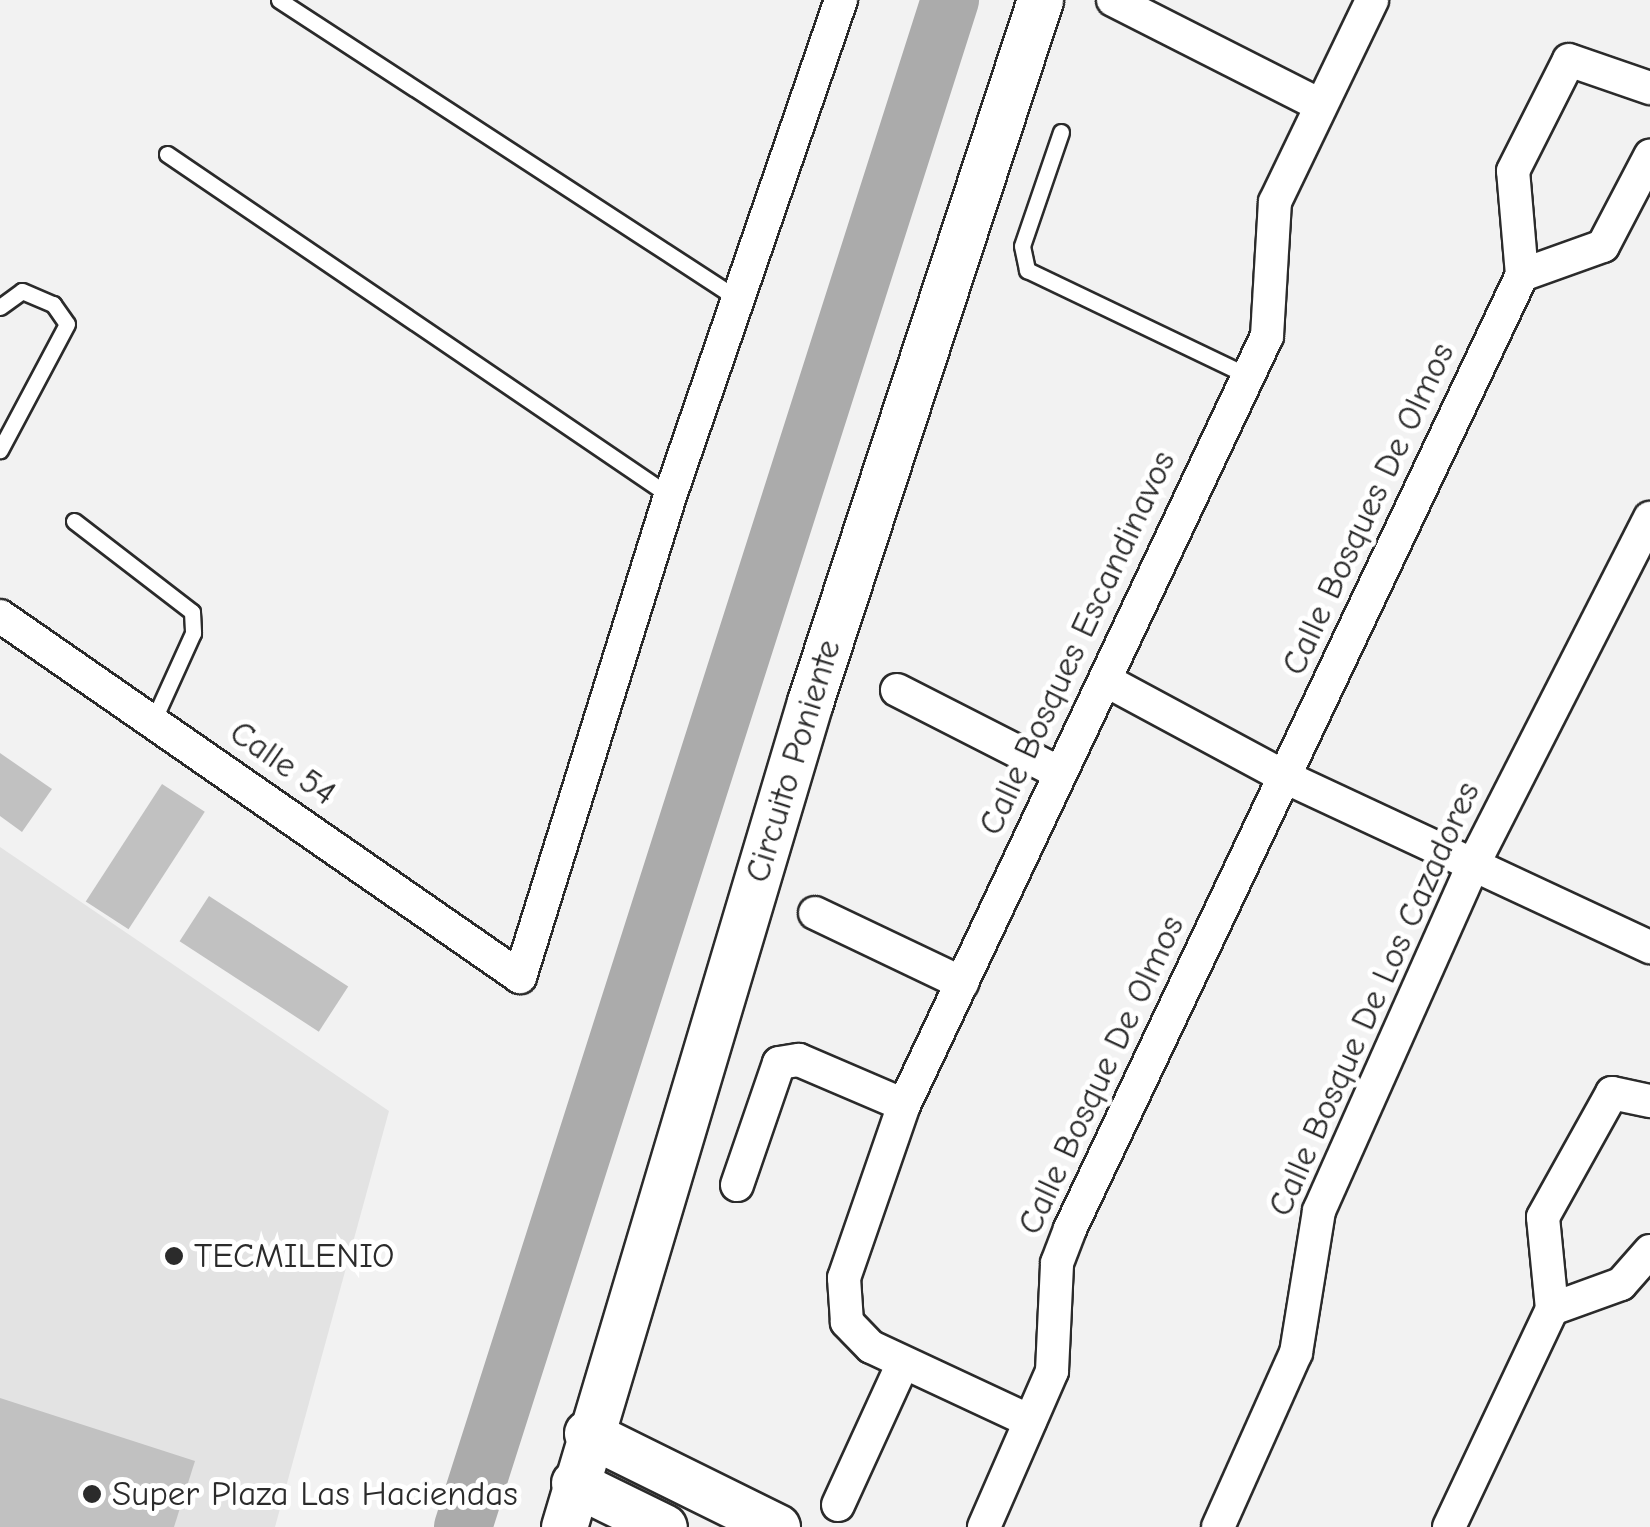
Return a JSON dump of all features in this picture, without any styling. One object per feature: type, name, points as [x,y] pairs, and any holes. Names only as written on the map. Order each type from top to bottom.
[{"type":"street","points":[[670,496],[841,0]]},
{"type":"street","name":"Circuito Poniente","points":[[564,1527],[586,1433],[810,702],[1040,0]]},
{"type":"street","points":[[1114,0],[1318,104]]},
{"type":"street","name":"Calle Bosques Escandinavos","points":[[904,1363],[847,1322],[844,1278],[904,1106],[1058,772],[1248,376],[1276,297],[1275,202],[1318,104],[1372,0]]},
{"type":"street","points":[[1650,88],[1586,60],[1562,69],[1513,170],[1522,275],[1603,246],[1650,156]]},
{"type":"street","name":"Calle Bosques De Olmos","points":[[1285,777],[1522,275]]},
{"type":"street","name":"Calle 54","points":[[0,616],[520,977],[670,496]]},
{"type":"street","name":"Calle Bosque De Los Cazadores","points":[[1218,1527],[1296,1353],[1319,1211],[1472,866],[1650,518]]},
{"type":"street","points":[[1105,680],[1285,777],[1650,947]]},
{"type":"street","points":[[898,690],[1058,772]]},
{"type":"street","name":"Calle Bosque De Olmos","points":[[984,1527],[1052,1372],[1057,1263],[1070,1229],[1285,777]]},
{"type":"street","points":[[815,913],[962,982]]},
{"type":"street","points":[[737,1185],[779,1063],[799,1060],[904,1106]]},
{"type":"street","points":[[1450,1527],[1552,1309],[1542,1217],[1612,1093],[1650,1102]]},
{"type":"street","points":[[1552,1309],[1621,1284],[1650,1250]]},
{"type":"street","points":[[838,1505],[904,1363],[1030,1421]]},
{"type":"street","points":[[586,1433],[778,1527]]},
{"type":"street","points":[[574,1483],[664,1527]]},
{"type":"lane","points":[[279,0],[738,299]]},
{"type":"lane","points":[[1061,132],[1022,246],[1028,270],[1248,376]]},
{"type":"lane","points":[[167,154],[670,496]]},
{"type":"lane","points":[[0,308],[12,294],[34,294],[67,324],[0,450]]},
{"type":"lane","points":[[74,521],[192,612],[193,633],[153,722]]},
{"type":"shaded area","name":"TECMILENIO","points":[[0,847],[389,1111],[275,1527],[0,1527]]},
{"type":"building","points":[[0,753],[52,789],[22,832],[0,816]]},
{"type":"building","points":[[162,784],[205,812],[129,929],[86,901]]},
{"type":"building","points":[[209,896],[348,986],[319,1032],[180,941]]},
{"type":"building","name":"Super Plaza Las Haciendas","points":[[0,1398],[195,1461],[174,1527],[0,1527]]},
{"type":"waterway","points":[[463,1527],[950,0]]},
{"type":"place","name":"TECMILENIO","points":[[174,1256]]},
{"type":"place","name":"Super Plaza Las Haciendas","points":[[92,1494]]}]
